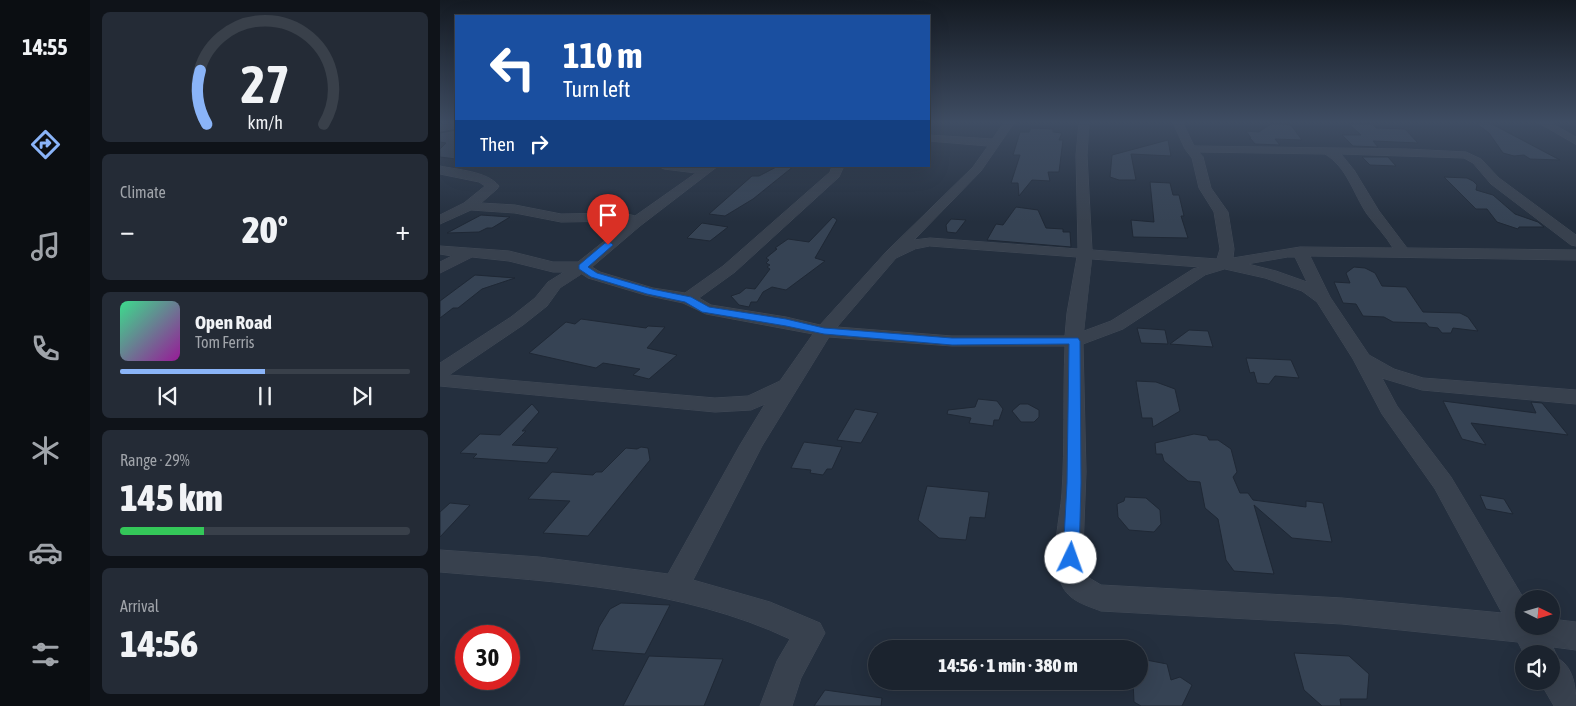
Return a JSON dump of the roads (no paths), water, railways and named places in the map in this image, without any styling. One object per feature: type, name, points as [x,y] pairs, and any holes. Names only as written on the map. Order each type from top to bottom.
[{"type":"street","points":[[674,587],[751,445],[824,331],[891,255],[977,169],[987,156]]},
{"type":"street","points":[[1080,156],[1084,201],[1085,253],[1075,320],[1074,341],[1074,483],[1071,558],[1074,580],[1079,588],[1101,598],[1304,609],[1487,625],[1515,631]]},
{"type":"street","points":[[1196,156],[1201,166],[1200,173],[1205,188],[1223,220],[1227,249],[1224,264]]},
{"type":"street","points":[[1337,156],[1358,184],[1373,212],[1400,246],[1400,252]]},
{"type":"street","points":[[1468,156],[1478,161],[1495,181],[1576,242]]},
{"type":"street","points":[[686,167],[709,168]]},
{"type":"street","points":[[688,299],[728,269],[835,174],[838,167]]},
{"type":"street","points":[[440,372],[517,321],[541,302],[554,285],[582,267],[635,223],[709,168]]},
{"type":"street","points":[[440,170],[485,174],[493,186],[469,206],[440,220]]},
{"type":"street","points":[[469,206],[515,209],[562,218],[617,216],[629,218],[635,223]]},
{"type":"street","points":[[891,255],[911,244],[930,242],[1224,264],[1270,274],[1297,283],[1323,299]]},
{"type":"street","points":[[440,250],[509,256],[553,267],[582,267],[594,275],[650,292],[688,299],[706,309],[786,322],[824,331],[952,341],[1074,341],[1117,326],[1199,272],[1224,264],[1300,251],[1576,255]]},
{"type":"street","points":[[1300,251],[1323,299],[1362,359],[1389,408],[1443,483],[1515,609]]},
{"type":"street","points":[[440,268],[469,252]]},
{"type":"street","points":[[1362,359],[1387,373],[1422,384],[1576,397]]},
{"type":"street","points":[[440,380],[715,405],[751,403],[787,386]]},
{"type":"street","points":[[1389,408],[1393,394],[1397,390],[1422,384]]},
{"type":"street","points":[[440,562],[539,569],[674,587],[770,615],[810,633],[788,672],[776,706]]},
{"type":"street","points":[[1552,635],[1576,636]]},
{"type":"street","points":[[1560,686],[1572,706]]}]
